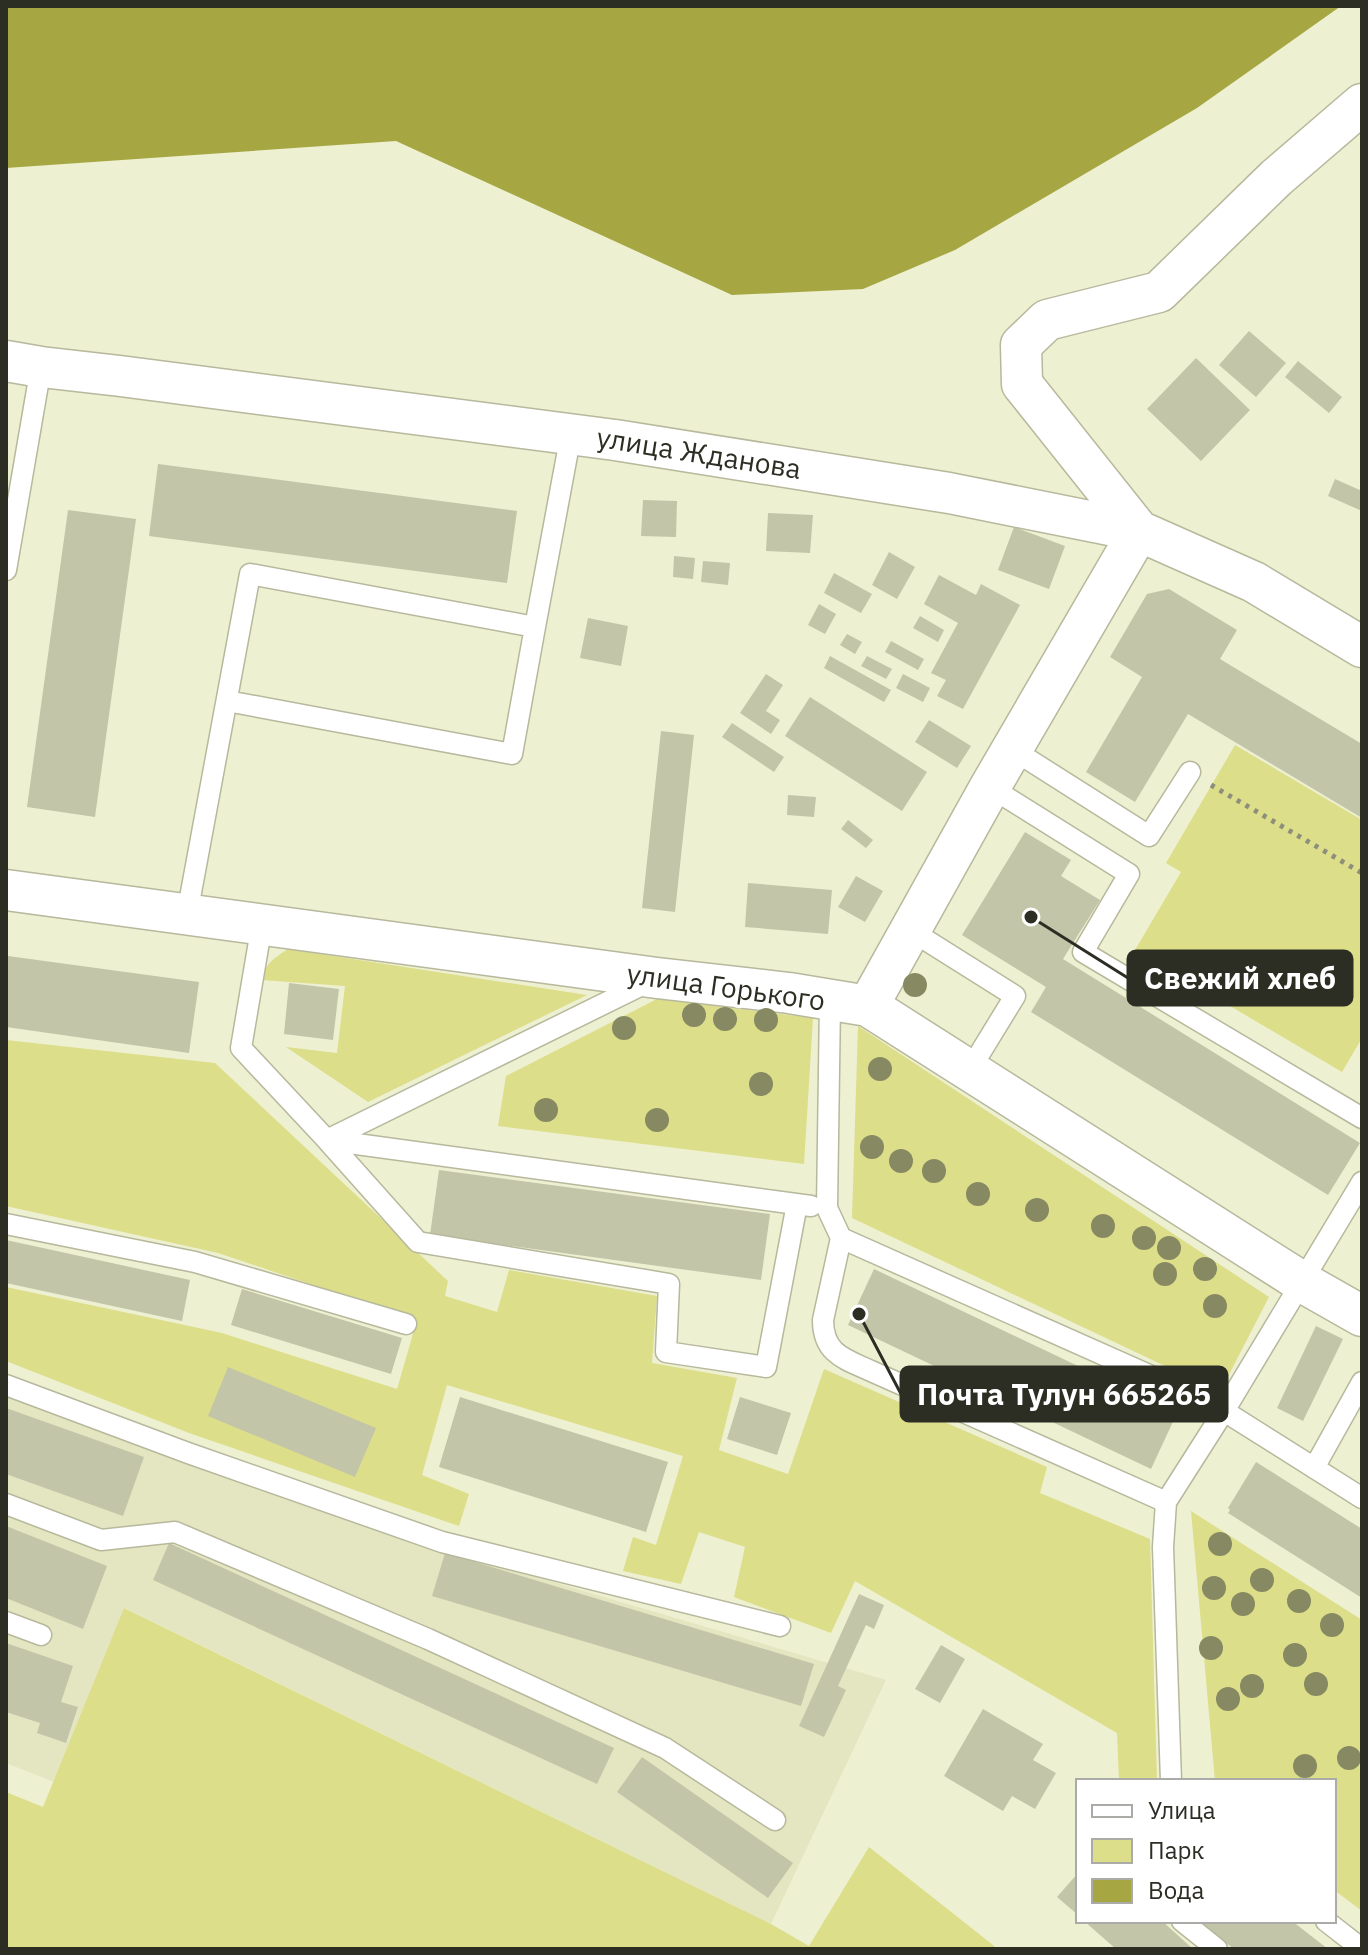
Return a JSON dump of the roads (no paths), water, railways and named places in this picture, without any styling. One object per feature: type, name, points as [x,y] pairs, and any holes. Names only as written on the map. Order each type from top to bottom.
[{"type":"street","points":[[849,1003],[910,930],[1139,531],[1022,384],[1021,345],[1047,320],[1159,292],[1276,178],[1362,104]]},
{"type":"street","name":"улица Жданова","points":[[24,364],[571,434],[949,493],[1139,531],[1254,582],[1362,647]]},
{"type":"street","name":"улица Горького","points":[[6,890],[849,1003],[969,1071],[1302,1282],[1362,1316]]},
{"type":"lane","points":[[6,570],[24,364]]},
{"type":"lane","points":[[227,701],[512,754],[571,434]]},
{"type":"lane","points":[[187,914],[250,574],[535,627]]},
{"type":"lane","points":[[1012,749],[1149,836],[1190,772]]},
{"type":"lane","points":[[990,787],[1129,874],[1083,952],[1362,1118]]},
{"type":"lane","points":[[262,924],[241,1048],[418,1242],[669,1284],[666,1352],[766,1367],[797,1204]]},
{"type":"lane","points":[[910,930],[1015,996],[969,1071]]},
{"type":"lane","points":[[327,1140],[657,978]]},
{"type":"lane","points":[[849,1003],[827,1208],[841,1238],[823,1320],[827,1342],[842,1358],[1166,1502]]},
{"type":"lane","points":[[327,1140],[827,1208]]},
{"type":"lane","points":[[1171,1779],[1163,1547],[1166,1502],[1362,1182]]},
{"type":"lane","points":[[6,1224],[195,1262],[406,1324]]},
{"type":"lane","points":[[841,1238],[1178,1388],[1224,1411],[1362,1498]]},
{"type":"lane","points":[[1314,1468],[1362,1382]]},
{"type":"lane","points":[[6,1385],[442,1542],[780,1626]]},
{"type":"lane","points":[[6,1504],[101,1540],[175,1532],[428,1639],[665,1748],[775,1820]]},
{"type":"lane","points":[[6,1622],[41,1635]]},
{"type":"lane","points":[[1184,1923],[1217,1949]]},
{"type":"lane","points":[[1329,1923],[1362,1949]]},
{"type":"water","points":[[6,6],[1341,6],[1197,108],[955,250],[863,289],[732,295],[396,141],[6,168]]},
{"type":"place","name":"Свежий хлеб","points":[[1031,917]]},
{"type":"place","name":"Почта Тулун 665265","points":[[859,1314]]}]
